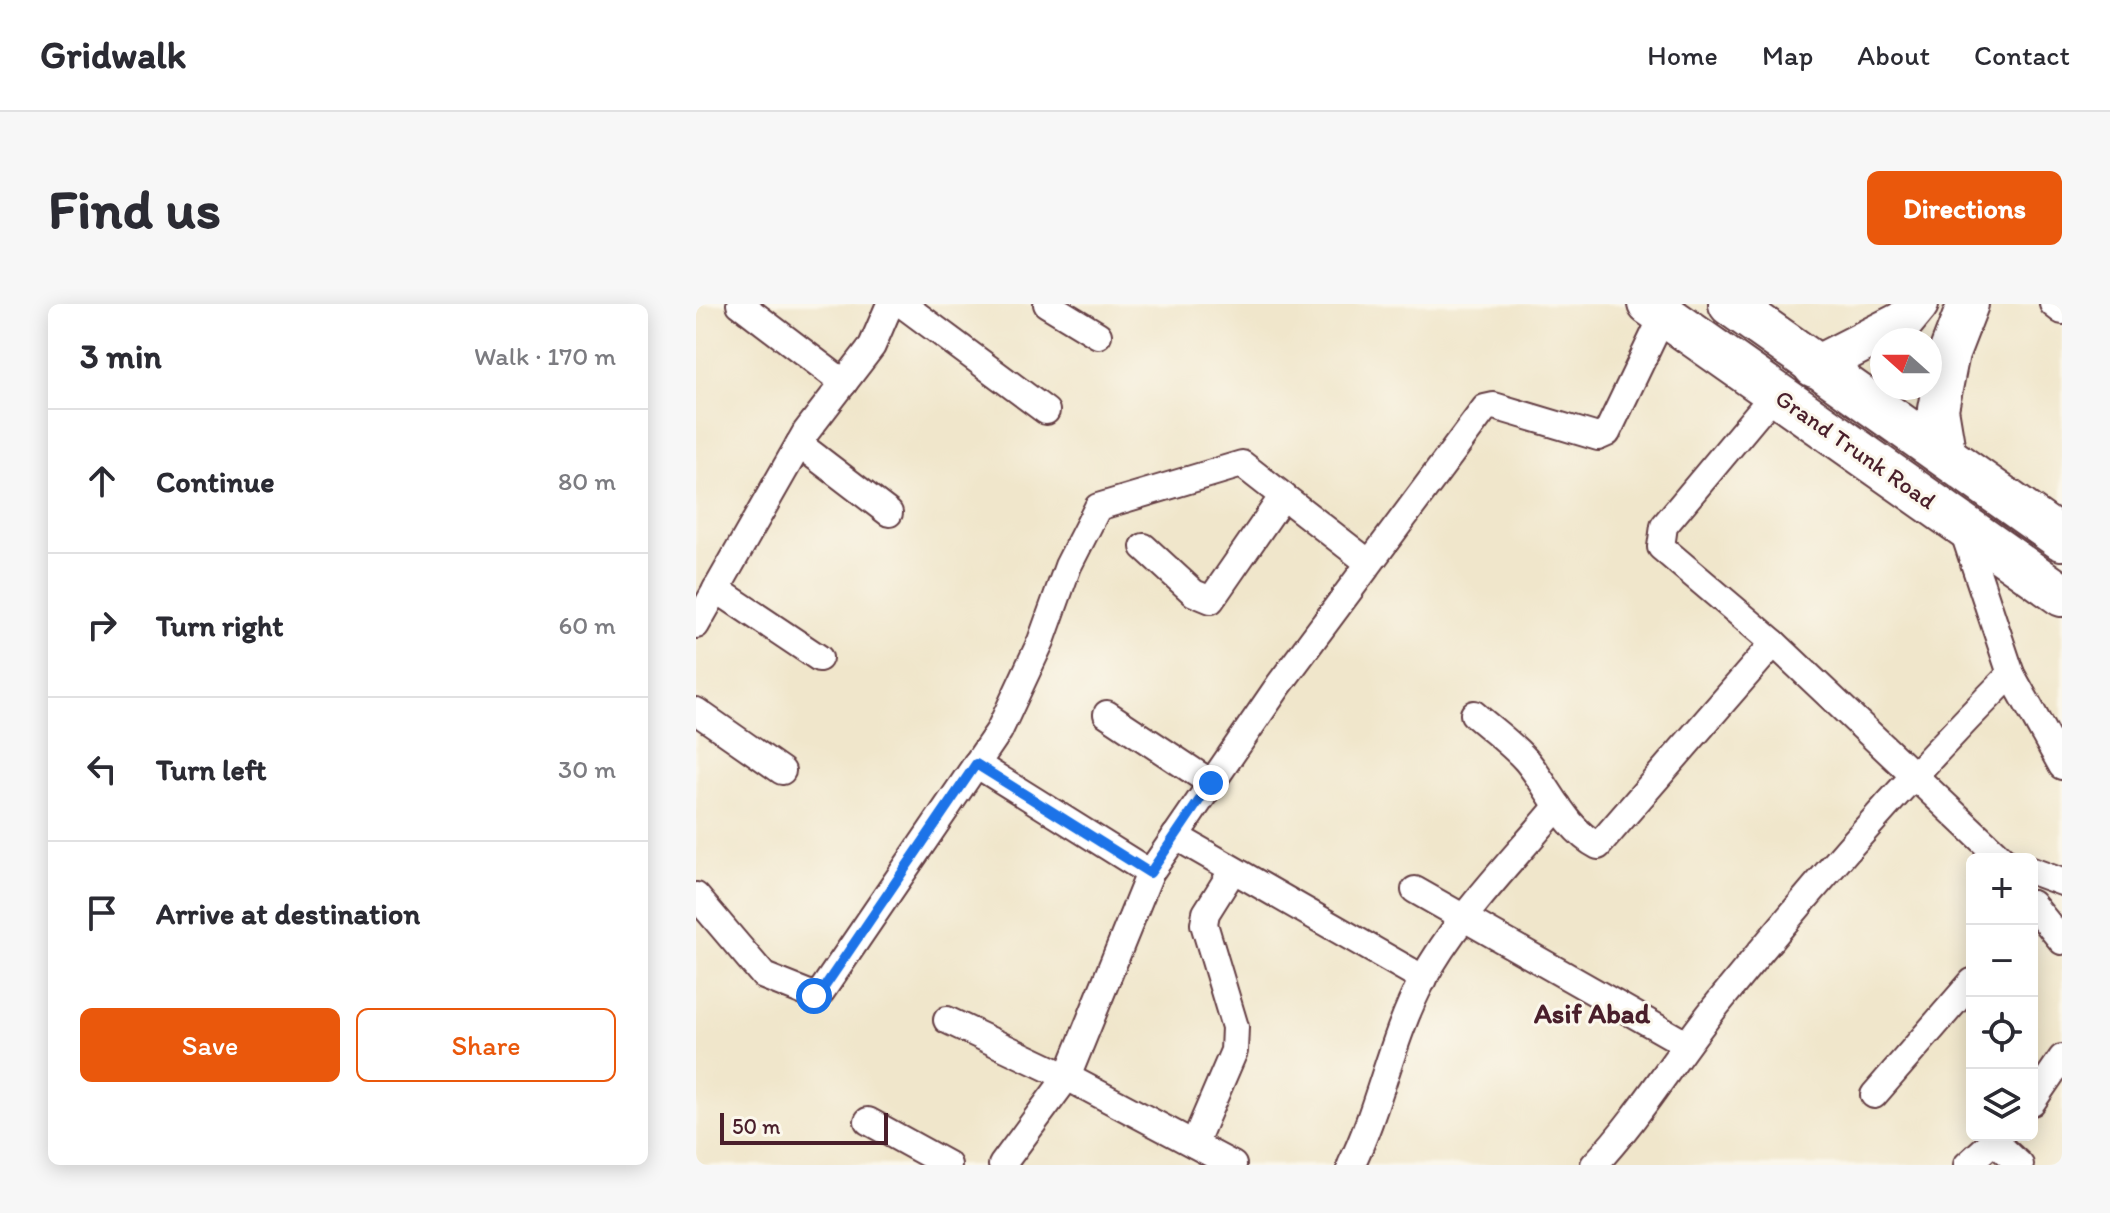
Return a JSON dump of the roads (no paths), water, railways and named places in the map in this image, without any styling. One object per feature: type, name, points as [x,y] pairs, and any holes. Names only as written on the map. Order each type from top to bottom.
[{"type":"highway","name":"Grand Trunk Road","points":[[1730,304],[1814,367],[2062,539]]},
{"type":"highway","name":"Grand Trunk Road","points":[[1656,309],[2062,595]]},
{"type":"main road","points":[[1814,367],[1904,321],[1918,304]]},
{"type":"main road","points":[[1946,457],[1938,409],[1949,353],[1968,304]]},
{"type":"street","points":[[740,304],[844,383]]},
{"type":"street","points":[[696,625],[799,444],[872,346],[890,304]]},
{"type":"street","points":[[902,304],[1046,411]]},
{"type":"street","points":[[1047,304],[1098,335]]},
{"type":"street","points":[[2053,304],[2062,311]]},
{"type":"street","points":[[1002,1165],[1067,1077],[1150,873],[1369,563],[1485,408],[1494,406],[1598,437],[1607,433],[1656,309]]},
{"type":"street","points":[[1776,392],[1664,526],[1661,547],[1774,643],[1994,853]]},
{"type":"street","points":[[799,444],[889,513]]},
{"type":"street","points":[[696,896],[764,976],[814,996],[821,992],[999,731],[1041,641],[1068,566],[1098,507],[1242,464],[1369,563]]},
{"type":"street","points":[[1144,547],[1194,593],[1211,600],[1283,496]]},
{"type":"street","points":[[1961,524],[2011,674],[2062,766]]},
{"type":"street","points":[[716,589],[819,658]]},
{"type":"street","points":[[1474,714],[1526,760],[1558,806],[1590,842],[1598,846],[1774,643]]},
{"type":"street","points":[[1594,1165],[1622,1152],[1686,1044],[1752,961],[1912,775],[2011,674]]},
{"type":"street","points":[[696,711],[782,771]]},
{"type":"street","points":[[1107,714],[1211,783]]},
{"type":"street","points":[[976,764],[1150,873]]},
{"type":"street","points":[[1351,1165],[1366,1134],[1424,979],[1467,917],[1558,806]]},
{"type":"street","points":[[1175,836],[1424,979]]},
{"type":"street","points":[[1194,1144],[1234,1051],[1235,1027],[1204,924],[1206,913],[1233,870]]},
{"type":"street","points":[[2038,873],[2062,882]]},
{"type":"street","points":[[1415,890],[1686,1044]]},
{"type":"street","points":[[2038,914],[2062,941]]},
{"type":"street","points":[[1874,1095],[1966,989]]},
{"type":"street","points":[[947,1020],[1067,1077],[1233,1165]]},
{"type":"street","points":[[2038,1093],[2062,1058]]},
{"type":"street","points":[[868,1121],[948,1165]]},
{"type":"street","points":[[1967,1165],[1994,1141]]},
{"type":"street","points":[[2000,1141],[2020,1165]]},
{"type":"district","name":"Asif Abad","points":[[1592,1013]]}]
